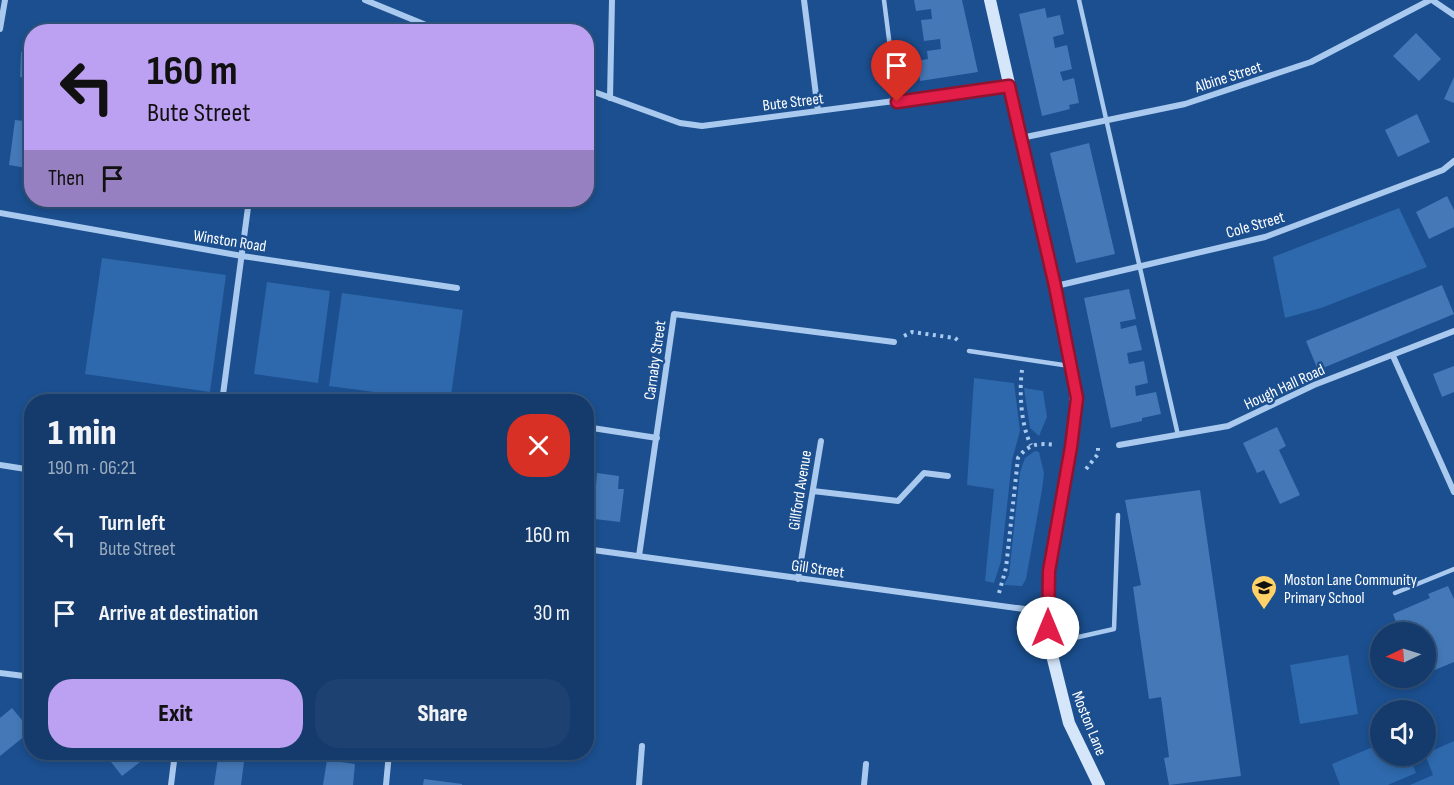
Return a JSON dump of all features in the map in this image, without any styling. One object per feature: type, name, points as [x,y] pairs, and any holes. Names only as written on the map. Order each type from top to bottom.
[{"type":"street","points":[[0,29],[5,0]]},
{"type":"street","points":[[365,0],[424,24]]},
{"type":"street","points":[[610,98],[612,0]]},
{"type":"street","points":[[804,0],[818,111]]},
{"type":"street","name":"Moston Lane","points":[[992,0],[1009,86],[1055,286],[1077,398],[1049,571],[1047,613],[1049,643],[1069,723],[1100,785]]},
{"type":"street","points":[[1431,0],[1454,15]]},
{"type":"street","name":"Albine Street","points":[[1021,138],[1185,104],[1311,62],[1431,0]]},
{"type":"street","name":"Bute Street","points":[[594,92],[680,123],[702,126],[1009,86]]},
{"type":"street","name":"Cole Street","points":[[1055,286],[1265,237],[1443,170],[1454,161]]},
{"type":"street","points":[[223,394],[248,207]]},
{"type":"street","name":"Winston Road","points":[[0,213],[242,256],[457,288]]},
{"type":"street","name":"Carnaby Street","points":[[639,556],[674,314],[894,342]]},
{"type":"street","name":"Hough Hall Road","points":[[1119,445],[1228,426],[1314,385],[1454,331]]},
{"type":"street","points":[[1393,356],[1454,492]]},
{"type":"street","points":[[594,428],[657,438]]},
{"type":"street","name":"Gillford Avenue","points":[[798,579],[820,441]]},
{"type":"street","points":[[0,465],[24,469]]},
{"type":"street","points":[[813,491],[898,501],[924,472],[948,476]]},
{"type":"street","name":"Gill Street","points":[[594,550],[1047,613]]},
{"type":"street","points":[[0,673],[24,676]]},
{"type":"street","points":[[639,785],[642,746]]},
{"type":"street","points":[[171,785],[174,760]]},
{"type":"street","points":[[386,785],[388,760]]},
{"type":"street","points":[[864,785],[866,764]]},
{"type":"lane","points":[[884,0],[897,102]]},
{"type":"lane","points":[[1078,0],[1178,435]]},
{"type":"lane","points":[[969,351],[1072,366]]},
{"type":"lane","points":[[1049,643],[1114,629],[1118,515]]},
{"type":"lane","points":[[1395,593],[1454,569]]},
{"type":"path","points":[[894,342],[912,332],[956,338],[969,351]]},
{"type":"path","points":[[1023,360],[1019,389],[1025,435],[1030,445]]},
{"type":"path","points":[[996,606],[1006,568],[1018,458],[1030,445],[1059,445]]},
{"type":"path","points":[[1089,448],[1119,445]]},
{"type":"path","points":[[1084,479],[1086,468],[1098,454],[1098,448]]},
{"type":"shaded area","points":[[1399,208],[1427,267],[1321,308],[1285,318],[1273,257]]},
{"type":"shaded area","points":[[102,258],[226,275],[210,392],[85,374]]},
{"type":"shaded area","points":[[267,282],[330,291],[318,383],[254,374]]},
{"type":"shaded area","points":[[342,293],[463,310],[451,394],[390,394],[329,386]]},
{"type":"shaded area","points":[[974,378],[1014,383],[1020,431],[1012,460],[1001,561],[994,583],[985,581],[994,489],[967,485]]},
{"type":"shaded area","points":[[1024,388],[1043,391],[1047,417],[1039,436],[1030,428]]},
{"type":"shaded area","points":[[1035,451],[1039,452],[1044,473],[1026,579],[1022,586],[1004,585],[1009,575],[1020,472],[1025,458]]},
{"type":"shaded area","points":[[1348,655],[1358,714],[1300,724],[1290,665]]},
{"type":"shaded area","points":[[1454,741],[1454,785],[1410,785],[1433,775],[1430,766],[1436,766],[1436,749]]},
{"type":"shaded area","points":[[1370,748],[1370,766],[1413,766],[1416,773],[1388,785],[1340,785],[1332,764]]},
{"type":"building","points":[[914,0],[962,0],[978,72],[920,81],[917,61],[928,59],[927,51],[941,49],[940,39],[924,41],[921,20],[932,19],[931,9],[916,11]]},
{"type":"building","points":[[1045,8],[1047,18],[1060,15],[1064,34],[1053,37],[1055,48],[1067,45],[1072,69],[1060,72],[1063,81],[1074,78],[1079,103],[1069,105],[1070,109],[1042,116],[1019,14]]},
{"type":"building","points":[[1416,33],[1441,59],[1419,81],[1393,56]]},
{"type":"building","points":[[21,52],[24,53],[24,77],[20,77]]},
{"type":"building","points":[[1454,77],[1454,103],[1444,99]]},
{"type":"building","points":[[1417,114],[1430,142],[1398,157],[1385,130]]},
{"type":"building","points":[[15,120],[24,121],[24,168],[9,165]]},
{"type":"building","points":[[1089,143],[1115,254],[1076,263],[1050,153]]},
{"type":"building","points":[[1447,196],[1454,210],[1454,227],[1429,239],[1416,212]]},
{"type":"building","points":[[1442,285],[1454,314],[1318,370],[1306,341]]},
{"type":"building","points":[[1129,289],[1136,319],[1120,322],[1121,329],[1136,325],[1142,350],[1127,353],[1129,364],[1144,361],[1148,383],[1135,386],[1136,396],[1156,392],[1161,414],[1111,428],[1084,298]]},
{"type":"building","points":[[1454,366],[1454,392],[1442,397],[1433,374]]},
{"type":"building","points":[[1277,427],[1286,446],[1279,450],[1300,495],[1280,504],[1264,470],[1257,473],[1243,443]]},
{"type":"building","points":[[597,473],[619,476],[618,489],[624,489],[620,522],[594,519],[594,486],[596,486]]},
{"type":"building","points":[[1200,490],[1241,776],[1169,785],[1164,758],[1169,757],[1161,697],[1149,699],[1133,587],[1141,585],[1125,500]]},
{"type":"building","points":[[1448,586],[1454,599],[1454,662],[1436,669],[1436,622],[1396,622],[1393,614],[1430,598],[1428,594]]},
{"type":"building","points":[[12,708],[24,723],[24,737],[0,756],[0,718]]},
{"type":"building","points":[[109,760],[143,760],[122,776]]},
{"type":"building","points":[[218,760],[244,762],[241,785],[214,785]]},
{"type":"building","points":[[327,760],[355,764],[353,785],[323,785]]},
{"type":"building","points":[[424,779],[462,784],[462,785],[423,785]]},
{"type":"place","name":"Moston Lane Community Primary School","points":[[1264,611]]},
{"type":"route","points":[[897,102],[1009,86],[1055,286],[1077,398],[1071,447],[1049,571],[1048,628]]}]
